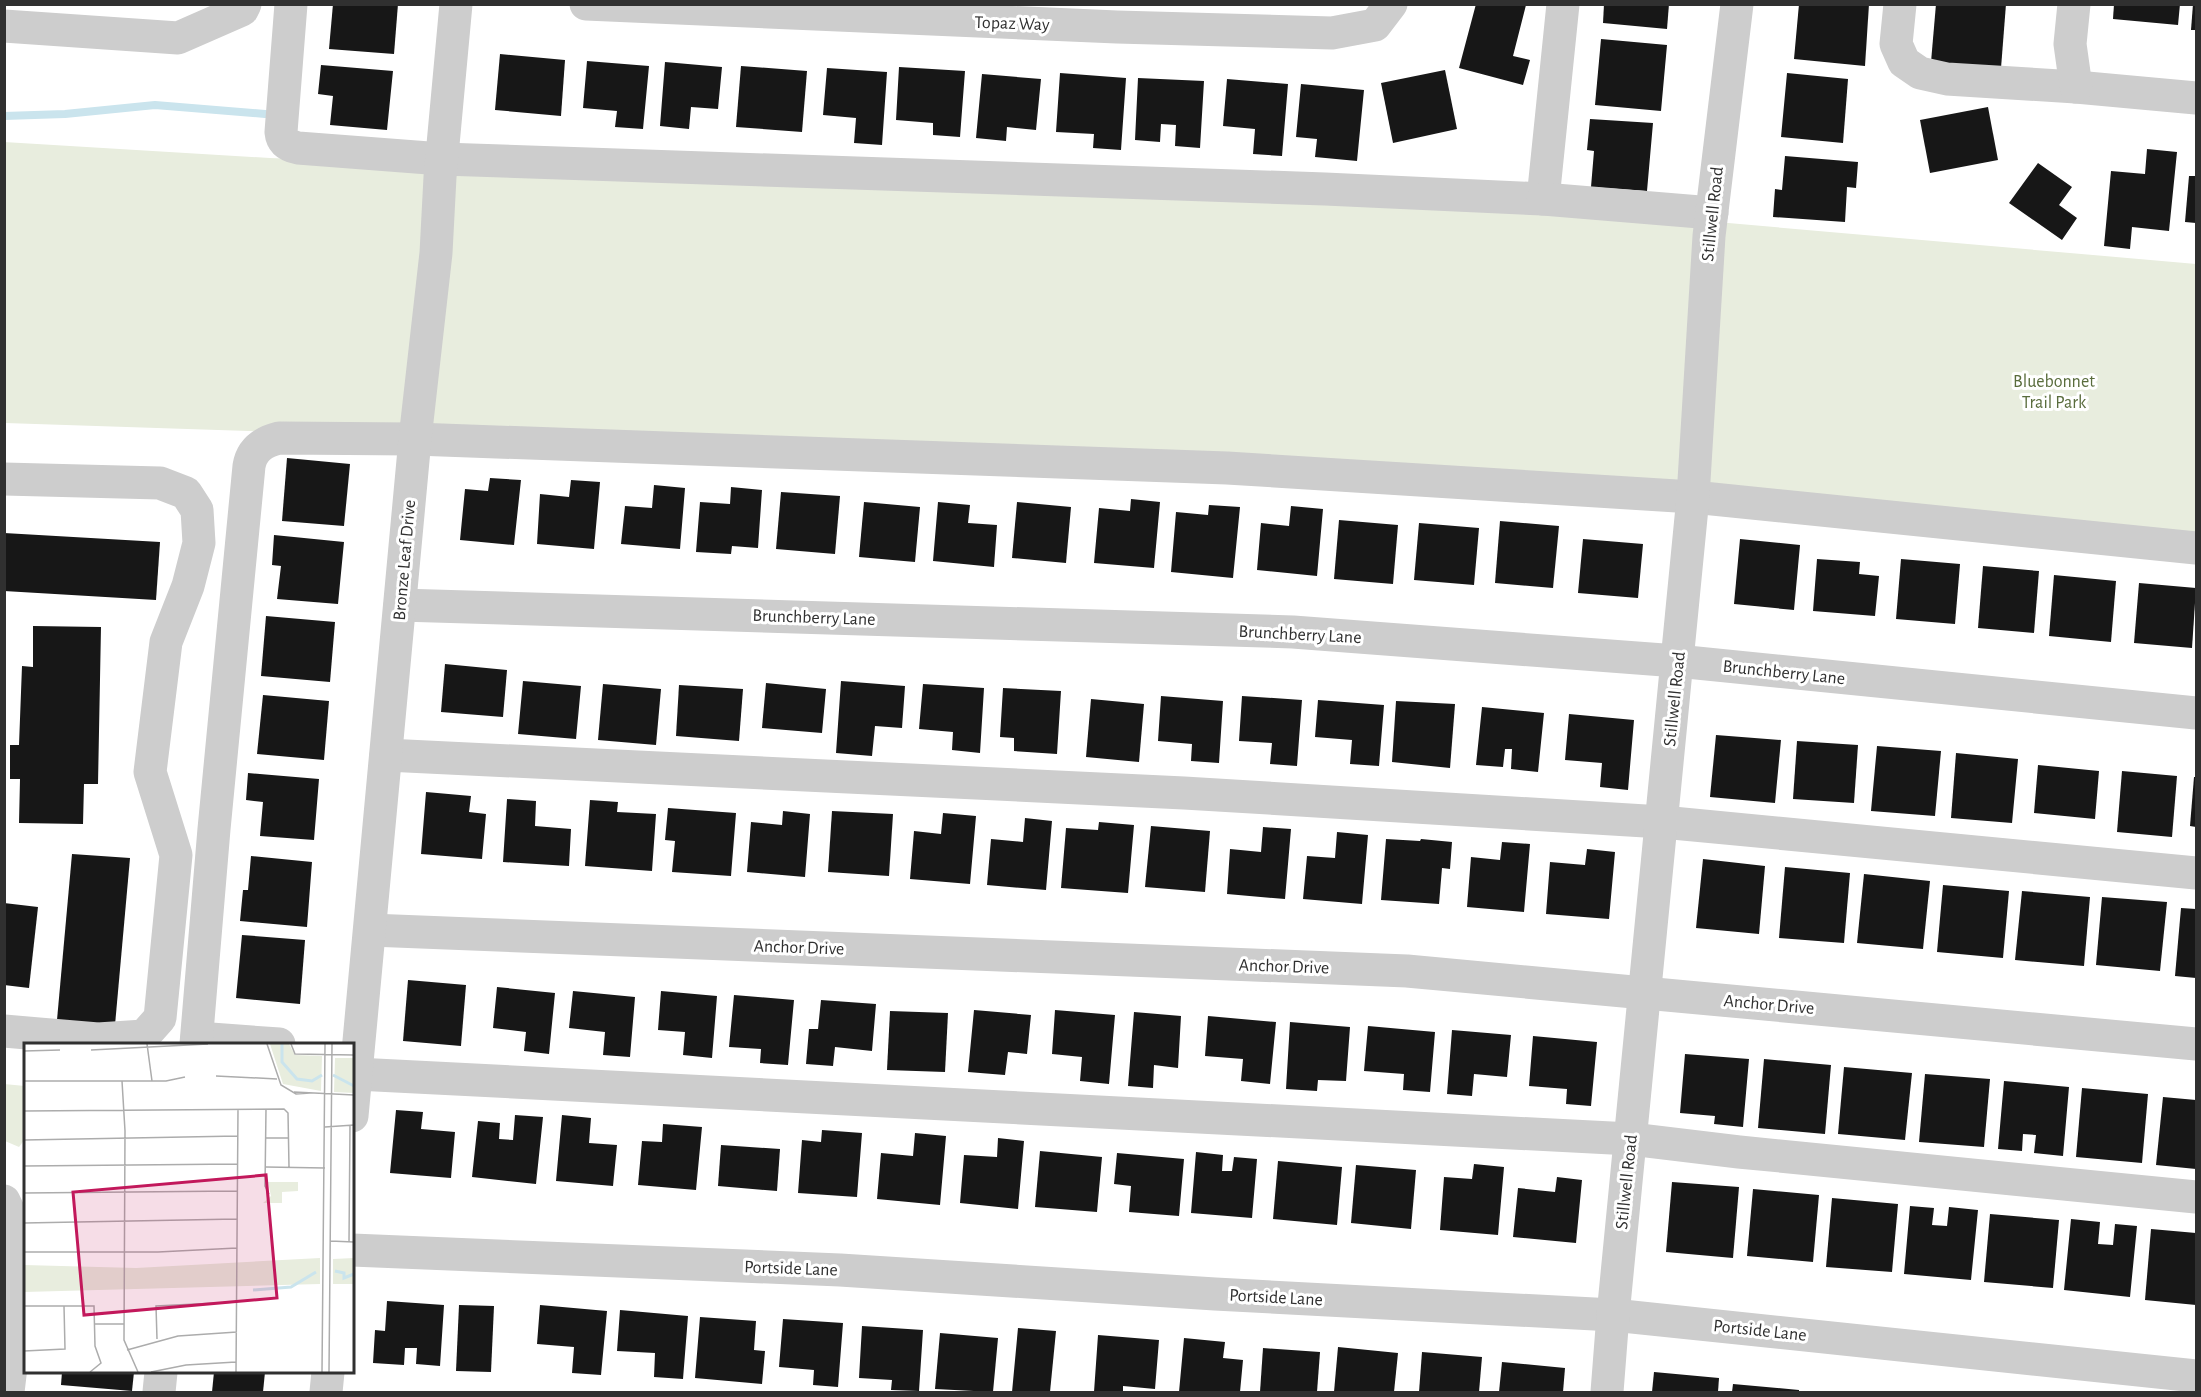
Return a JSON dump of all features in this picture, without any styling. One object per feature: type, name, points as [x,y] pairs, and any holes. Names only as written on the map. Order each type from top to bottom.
[{"type":"street","points":[[4,26],[178,38],[242,10],[245,4]]},
{"type":"street","points":[[291,4],[281,136],[287,144],[314,150],[442,159],[1325,189],[1543,199],[1712,213]]},
{"type":"street","name":"Bronze Leaf Drive","points":[[354,1087],[415,439],[436,253],[456,4]]},
{"type":"street","name":"Topaz Way","points":[[586,4],[1105,27],[1332,33],[1375,25],[1391,4]]},
{"type":"street","points":[[1543,199],[1563,4]]},
{"type":"street","name":"Stillwell Road","points":[[1607,1392],[1693,497],[1712,213],[1737,4]]},
{"type":"street","points":[[1900,4],[1896,44],[1904,62],[1920,73],[1947,79],[2076,87],[2196,98]]},
{"type":"street","points":[[2074,4],[2070,44],[2076,87]]},
{"type":"street","points":[[251,1043],[196,1041],[250,458],[260,445],[279,438],[415,439],[1227,468],[1693,497],[2196,548]]},
{"type":"street","points":[[4,479],[160,483],[186,493],[197,510],[199,543],[188,586],[166,642],[150,772],[176,855],[160,1018],[144,1036],[99,1039],[4,1031]]},
{"type":"street","name":"Brunchberry Lane","points":[[400,605],[1293,632],[1677,661],[2196,713]]},
{"type":"street","points":[[386,755],[1196,794],[1662,822],[2196,873]]},
{"type":"street","name":"Anchor Drive","points":[[370,930],[1407,971],[2196,1044]]},
{"type":"street","points":[[356,1058],[1630,1139],[1739,1152],[2196,1197]]},
{"type":"street","points":[[4,1201],[20,1235],[22,1273],[10,1337],[8,1392]]},
{"type":"street","name":"Portside Lane","points":[[354,1250],[840,1270],[1215,1294],[1613,1315],[2196,1376]]},
{"type":"street","points":[[159,1392],[161,1373]]},
{"type":"green space","name":"Bluebonnet Trail Park","points":[[4,142],[270,158],[1533,206],[2196,264],[2196,549],[1563,474],[5,423]]},
{"type":"green space","points":[[4,1084],[24,1086],[24,1140],[19,1147],[5,1141]]},
{"type":"building","points":[[333,4],[398,4],[394,54],[329,49]]},
{"type":"building","points":[[1476,4],[1526,5],[1513,56],[1530,60],[1523,85],[1459,68]]},
{"type":"building","points":[[1604,4],[1669,4],[1667,29],[1603,23]]},
{"type":"building","points":[[1799,4],[1869,4],[1865,66],[1794,59]]},
{"type":"building","points":[[1936,4],[2006,4],[2001,68],[1931,62]]},
{"type":"building","points":[[2114,4],[2180,4],[2178,25],[2113,19]]},
{"type":"building","points":[[2193,4],[2196,4],[2196,30],[2191,30]]},
{"type":"building","points":[[1601,39],[1667,45],[1661,111],[1595,105]]},
{"type":"building","points":[[500,54],[565,60],[561,116],[495,110]]},
{"type":"building","points":[[587,61],[649,66],[643,129],[615,127],[617,111],[583,108]]},
{"type":"building","points":[[665,62],[722,67],[718,109],[691,107],[689,129],[660,126]]},
{"type":"building","points":[[321,65],[393,71],[387,130],[330,125],[333,96],[318,94]]},
{"type":"building","points":[[741,66],[807,71],[802,132],[736,127]]},
{"type":"building","points":[[899,67],[965,71],[960,137],[933,135],[933,123],[896,120]]},
{"type":"building","points":[[827,68],[887,72],[882,145],[854,143],[856,118],[823,115]]},
{"type":"building","points":[[1445,70],[1457,129],[1393,143],[1381,83]]},
{"type":"building","points":[[1060,73],[1126,78],[1121,150],[1093,148],[1094,134],[1056,132]]},
{"type":"building","points":[[1787,73],[1848,79],[1843,143],[1781,137]]},
{"type":"building","points":[[982,74],[1041,79],[1036,130],[1007,127],[1006,141],[976,138]]},
{"type":"building","points":[[1138,78],[1204,81],[1200,148],[1175,146],[1176,125],[1161,124],[1160,142],[1135,140]]},
{"type":"building","points":[[1227,79],[1288,84],[1282,156],[1253,154],[1255,129],[1223,126]]},
{"type":"building","points":[[1301,84],[1364,90],[1357,161],[1315,157],[1317,139],[1296,137]]},
{"type":"building","points":[[1988,107],[1998,160],[1930,173],[1920,120]]},
{"type":"building","points":[[1590,119],[1653,123],[1647,191],[1591,187],[1594,151],[1587,150]]},
{"type":"building","points":[[2147,149],[2177,152],[2169,231],[2132,227],[2130,249],[2104,246],[2111,171],[2145,174]]},
{"type":"building","points":[[1785,156],[1858,162],[1856,188],[1847,187],[1845,222],[1773,217],[1775,189],[1782,190]]},
{"type":"building","points":[[2038,163],[2072,187],[2059,205],[2077,218],[2062,240],[2009,203]]},
{"type":"building","points":[[2189,176],[2196,176],[2196,223],[2185,222]]},
{"type":"building","points":[[287,458],[350,464],[344,526],[282,521]]},
{"type":"building","points":[[490,478],[521,480],[514,545],[460,540],[465,489],[488,491]]},
{"type":"building","points":[[571,480],[600,482],[594,549],[537,544],[540,494],[569,497]]},
{"type":"building","points":[[654,485],[685,488],[680,549],[621,544],[625,506],[652,508]]},
{"type":"building","points":[[731,487],[762,490],[758,548],[732,546],[731,554],[696,552],[700,502],[730,504]]},
{"type":"building","points":[[781,492],[840,496],[835,554],[776,549]]},
{"type":"building","points":[[1131,499],[1160,502],[1154,568],[1094,563],[1099,508],[1130,511]]},
{"type":"building","points":[[864,502],[920,507],[915,562],[859,557]]},
{"type":"building","points":[[938,502],[970,505],[968,523],[997,525],[994,567],[933,561]]},
{"type":"building","points":[[1017,502],[1071,507],[1066,563],[1012,558]]},
{"type":"building","points":[[1209,505],[1240,507],[1233,578],[1171,572],[1176,512],[1208,515]]},
{"type":"building","points":[[1291,506],[1323,509],[1317,576],[1257,570],[1261,523],[1289,526]]},
{"type":"building","points":[[1339,520],[1398,525],[1393,584],[1334,579]]},
{"type":"building","points":[[1500,521],[1559,526],[1553,588],[1495,583]]},
{"type":"building","points":[[1419,523],[1479,528],[1474,585],[1414,580]]},
{"type":"building","points":[[4,533],[160,542],[156,600],[4,591]]},
{"type":"building","points":[[274,535],[344,542],[338,604],[277,599],[281,566],[272,565]]},
{"type":"building","points":[[1583,539],[1643,544],[1638,598],[1578,593]]},
{"type":"building","points":[[1740,539],[1800,545],[1794,610],[1734,604]]},
{"type":"building","points":[[1817,559],[1860,562],[1859,574],[1879,576],[1875,616],[1813,611]]},
{"type":"building","points":[[1901,559],[1960,564],[1955,624],[1896,619]]},
{"type":"building","points":[[1983,566],[2039,571],[2034,633],[1978,628]]},
{"type":"building","points":[[2054,575],[2116,581],[2111,642],[2049,636]]},
{"type":"building","points":[[2139,583],[2196,588],[2192,648],[2134,643]]},
{"type":"building","points":[[266,616],[335,622],[330,682],[261,676]]},
{"type":"building","points":[[33,626],[101,627],[98,784],[84,784],[83,824],[19,823],[20,779],[10,779],[10,745],[19,745],[22,666],[33,667]]},
{"type":"building","points":[[445,664],[507,670],[503,717],[441,712]]},
{"type":"building","points":[[523,681],[581,686],[576,739],[518,734]]},
{"type":"building","points":[[841,681],[905,686],[902,728],[875,726],[872,756],[836,753]]},
{"type":"building","points":[[766,683],[826,689],[822,733],[762,728]]},
{"type":"building","points":[[603,684],[661,689],[656,745],[598,740]]},
{"type":"building","points":[[923,684],[984,688],[980,753],[952,750],[953,732],[919,729]]},
{"type":"building","points":[[679,685],[743,689],[739,741],[676,736]]},
{"type":"building","points":[[1003,688],[1061,691],[1057,754],[1014,751],[1014,738],[1000,737]]},
{"type":"building","points":[[263,695],[329,701],[324,760],[257,754]]},
{"type":"building","points":[[1161,696],[1223,701],[1219,763],[1191,761],[1192,744],[1158,741]]},
{"type":"building","points":[[1242,696],[1302,700],[1297,766],[1270,764],[1272,743],[1239,741]]},
{"type":"building","points":[[1091,699],[1144,704],[1139,762],[1086,757]]},
{"type":"building","points":[[1318,700],[1384,705],[1379,766],[1350,764],[1352,740],[1315,737]]},
{"type":"building","points":[[1396,701],[1455,704],[1450,768],[1392,762]]},
{"type":"building","points":[[1482,707],[1544,713],[1538,772],[1511,769],[1512,749],[1505,749],[1503,767],[1476,765]]},
{"type":"building","points":[[1569,714],[1634,720],[1628,790],[1600,787],[1602,763],[1565,760]]},
{"type":"building","points":[[1716,735],[1781,740],[1775,803],[1710,797]]},
{"type":"building","points":[[1797,741],[1858,745],[1854,803],[1793,799]]},
{"type":"building","points":[[1877,746],[1941,751],[1935,816],[1871,811]]},
{"type":"building","points":[[1956,753],[2018,759],[2012,823],[1951,818]]},
{"type":"building","points":[[2038,765],[2099,771],[2095,819],[2034,813]]},
{"type":"building","points":[[2122,771],[2177,776],[2172,837],[2117,832]]},
{"type":"building","points":[[248,773],[319,779],[314,840],[260,836],[263,802],[246,800]]},
{"type":"building","points":[[2194,777],[2196,777],[2196,827],[2190,826]]},
{"type":"building","points":[[426,792],[471,796],[469,812],[486,814],[482,859],[421,854]]},
{"type":"building","points":[[507,799],[536,801],[535,826],[571,829],[569,866],[503,862]]},
{"type":"building","points":[[590,800],[618,802],[617,812],[656,814],[652,871],[585,866]]},
{"type":"building","points":[[668,808],[736,813],[731,876],[672,872],[675,841],[665,840]]},
{"type":"building","points":[[783,811],[810,814],[805,877],[747,872],[751,822],[782,825]]},
{"type":"building","points":[[832,811],[893,814],[889,876],[828,872]]},
{"type":"building","points":[[943,813],[976,816],[970,884],[910,879],[914,831],[941,834]]},
{"type":"building","points":[[1025,818],[1052,821],[1046,890],[987,885],[991,839],[1023,842]]},
{"type":"building","points":[[1099,822],[1134,825],[1128,893],[1061,888],[1066,828],[1098,830]]},
{"type":"building","points":[[1151,826],[1210,831],[1205,892],[1145,887]]},
{"type":"building","points":[[1263,827],[1291,829],[1285,899],[1227,894],[1230,849],[1261,852]]},
{"type":"building","points":[[1337,832],[1368,835],[1362,904],[1303,899],[1307,856],[1335,858]]},
{"type":"building","points":[[1386,839],[1452,842],[1450,869],[1442,868],[1439,904],[1381,900]]},
{"type":"building","points":[[1502,842],[1530,844],[1524,912],[1467,907],[1471,857],[1500,860]]},
{"type":"building","points":[[1587,849],[1615,852],[1609,919],[1546,914],[1550,862],[1585,865]]},
{"type":"building","points":[[72,854],[130,858],[115,1025],[57,1020]]},
{"type":"building","points":[[251,856],[312,862],[307,927],[240,921],[243,890],[248,890]]},
{"type":"building","points":[[1703,859],[1765,866],[1759,934],[1696,928]]},
{"type":"building","points":[[1785,867],[1850,873],[1844,943],[1779,938]]},
{"type":"building","points":[[1864,874],[1930,881],[1923,949],[1857,943]]},
{"type":"building","points":[[1943,885],[2009,891],[2003,958],[1937,952]]},
{"type":"building","points":[[2022,891],[2090,897],[2084,966],[2015,960]]},
{"type":"building","points":[[2102,897],[2167,902],[2160,971],[2096,965]]},
{"type":"building","points":[[4,903],[38,907],[29,988],[4,985]]},
{"type":"building","points":[[2181,908],[2196,909],[2196,978],[2175,976]]},
{"type":"building","points":[[242,935],[305,940],[300,1004],[236,998]]},
{"type":"building","points":[[408,980],[466,985],[461,1046],[403,1041]]},
{"type":"building","points":[[497,987],[555,993],[549,1054],[524,1051],[526,1032],[493,1028]]},
{"type":"building","points":[[573,991],[635,997],[630,1057],[603,1055],[605,1032],[569,1028]]},
{"type":"building","points":[[661,991],[717,996],[712,1058],[683,1055],[685,1032],[658,1030]]},
{"type":"building","points":[[734,995],[794,1000],[788,1065],[760,1063],[761,1049],[729,1047]]},
{"type":"building","points":[[821,1000],[876,1004],[872,1051],[835,1047],[833,1066],[806,1064],[809,1029],[818,1029]]},
{"type":"building","points":[[974,1010],[1031,1015],[1027,1054],[1008,1052],[1005,1075],[968,1072]]},
{"type":"building","points":[[1055,1010],[1115,1015],[1109,1084],[1080,1081],[1082,1057],[1052,1054]]},
{"type":"building","points":[[890,1011],[948,1013],[945,1072],[887,1070]]},
{"type":"building","points":[[1134,1012],[1181,1016],[1178,1068],[1154,1065],[1153,1088],[1128,1086]]},
{"type":"building","points":[[1208,1016],[1276,1022],[1270,1084],[1241,1081],[1243,1059],[1205,1056]]},
{"type":"building","points":[[1290,1022],[1350,1027],[1346,1081],[1318,1080],[1317,1091],[1286,1089]]},
{"type":"building","points":[[1368,1026],[1435,1032],[1430,1092],[1403,1090],[1404,1074],[1364,1071]]},
{"type":"building","points":[[1452,1030],[1511,1035],[1507,1077],[1474,1074],[1472,1096],[1447,1094]]},
{"type":"building","points":[[1533,1036],[1597,1042],[1591,1106],[1566,1104],[1567,1089],[1529,1086]]},
{"type":"building","points":[[1685,1054],[1749,1059],[1743,1127],[1714,1124],[1715,1116],[1680,1113]]},
{"type":"building","points":[[1764,1059],[1831,1065],[1825,1134],[1758,1128]]},
{"type":"building","points":[[1844,1067],[1912,1073],[1905,1140],[1838,1134]]},
{"type":"building","points":[[1925,1074],[1990,1079],[1984,1147],[1919,1142]]},
{"type":"building","points":[[2004,1081],[2069,1087],[2063,1156],[2034,1153],[2036,1135],[2023,1134],[2022,1151],[1998,1149]]},
{"type":"building","points":[[2082,1088],[2148,1094],[2142,1163],[2076,1157]]},
{"type":"building","points":[[2163,1097],[2196,1100],[2196,1169],[2156,1165]]},
{"type":"building","points":[[396,1110],[423,1112],[421,1129],[455,1132],[451,1178],[390,1173]]},
{"type":"building","points":[[515,1115],[543,1117],[536,1184],[472,1177],[478,1121],[500,1123],[499,1139],[513,1140]]},
{"type":"building","points":[[562,1115],[591,1118],[589,1143],[617,1145],[613,1186],[556,1181]]},
{"type":"building","points":[[663,1124],[702,1127],[696,1190],[638,1185],[642,1141],[662,1142]]},
{"type":"building","points":[[822,1130],[862,1133],[857,1197],[798,1193],[802,1140],[821,1142]]},
{"type":"building","points":[[915,1133],[946,1136],[940,1205],[877,1199],[881,1153],[913,1156]]},
{"type":"building","points":[[998,1138],[1024,1141],[1018,1209],[960,1203],[964,1155],[997,1157]]},
{"type":"building","points":[[721,1145],[780,1149],[777,1191],[718,1186]]},
{"type":"building","points":[[1040,1151],[1102,1157],[1097,1212],[1035,1207]]},
{"type":"building","points":[[1196,1152],[1223,1155],[1222,1171],[1232,1171],[1234,1157],[1257,1159],[1252,1218],[1191,1213]]},
{"type":"building","points":[[1117,1153],[1184,1159],[1179,1216],[1129,1212],[1131,1186],[1114,1184]]},
{"type":"building","points":[[1278,1161],[1342,1167],[1337,1225],[1273,1219]]},
{"type":"building","points":[[1474,1164],[1504,1167],[1498,1235],[1440,1230],[1444,1177],[1472,1179]]},
{"type":"building","points":[[1356,1165],[1416,1170],[1411,1229],[1351,1223]]},
{"type":"building","points":[[1557,1177],[1582,1180],[1576,1243],[1513,1237],[1518,1188],[1555,1192]]},
{"type":"building","points":[[1672,1182],[1739,1187],[1733,1258],[1666,1252]]},
{"type":"building","points":[[1753,1189],[1819,1195],[1813,1262],[1747,1256]]},
{"type":"building","points":[[1832,1198],[1898,1204],[1892,1272],[1826,1267]]},
{"type":"building","points":[[1910,1206],[1934,1208],[1932,1225],[1947,1226],[1949,1207],[1978,1210],[1971,1280],[1904,1274]]},
{"type":"building","points":[[1990,1214],[2059,1220],[2053,1288],[1984,1282]]},
{"type":"building","points":[[2071,1219],[2100,1222],[2098,1244],[2113,1245],[2115,1224],[2137,1226],[2130,1297],[2064,1290]]},
{"type":"building","points":[[2151,1229],[2196,1233],[2196,1305],[2145,1300]]},
{"type":"building","points":[[387,1301],[444,1305],[440,1366],[416,1364],[417,1348],[405,1348],[404,1365],[373,1363],[375,1330],[385,1331]]},
{"type":"building","points":[[459,1305],[494,1306],[491,1372],[456,1371]]},
{"type":"building","points":[[540,1305],[607,1311],[601,1375],[572,1373],[574,1347],[537,1344]]},
{"type":"building","points":[[620,1310],[688,1316],[683,1379],[654,1377],[655,1353],[617,1351]]},
{"type":"building","points":[[700,1317],[756,1321],[754,1350],[765,1351],[762,1384],[695,1378]]},
{"type":"building","points":[[783,1319],[843,1323],[838,1387],[813,1385],[814,1370],[779,1367]]},
{"type":"building","points":[[862,1326],[923,1330],[919,1391],[891,1390],[892,1380],[859,1378]]},
{"type":"building","points":[[1018,1328],[1056,1331],[1050,1392],[1012,1392]]},
{"type":"building","points":[[940,1333],[998,1338],[993,1392],[935,1389]]},
{"type":"building","points":[[1098,1335],[1159,1340],[1155,1389],[1123,1386],[1123,1392],[1094,1392]]},
{"type":"building","points":[[1184,1338],[1225,1342],[1223,1358],[1243,1360],[1240,1392],[1179,1392]]},
{"type":"building","points":[[1338,1347],[1398,1353],[1394,1392],[1334,1392]]},
{"type":"building","points":[[1263,1348],[1320,1352],[1317,1392],[1260,1392]]},
{"type":"building","points":[[1422,1352],[1482,1357],[1479,1392],[1419,1392]]},
{"type":"building","points":[[1502,1362],[1565,1368],[1563,1392],[1499,1392]]},
{"type":"building","points":[[1654,1372],[1719,1378],[1718,1392],[1652,1392]]},
{"type":"building","points":[[62,1373],[134,1373],[132,1391],[61,1385]]},
{"type":"building","points":[[214,1373],[265,1373],[263,1392],[212,1392]]},
{"type":"building","points":[[1733,1384],[1799,1390],[1799,1392],[1732,1392]]},
{"type":"waterway","points":[[4,116],[65,114],[155,105],[265,114]]}]
